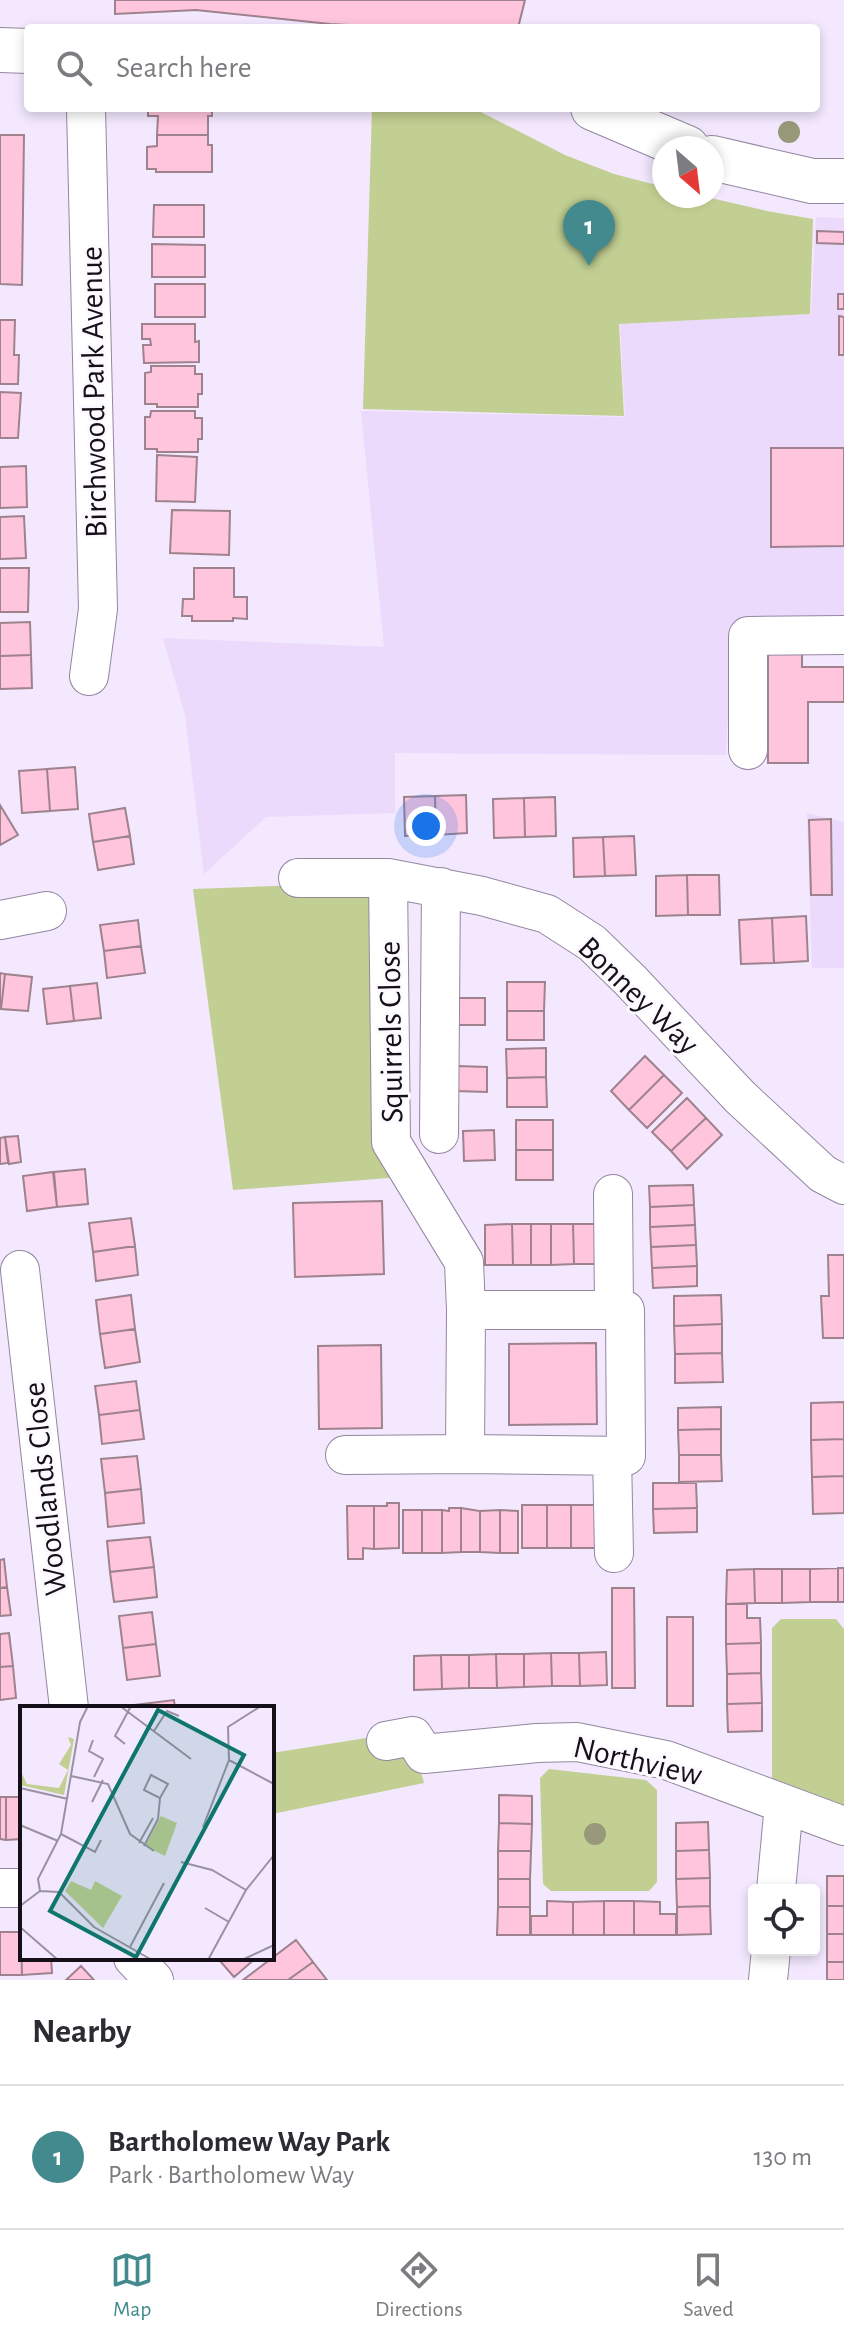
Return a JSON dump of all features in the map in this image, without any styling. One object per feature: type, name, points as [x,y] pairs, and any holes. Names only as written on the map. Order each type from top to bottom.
[{"type":"main road","points":[[0,50],[24,51]]},
{"type":"main road","points":[[602,112],[659,136]]},
{"type":"main road","points":[[724,161],[812,181],[844,181]]},
{"type":"street","name":"Birchwood Park Avenue","points":[[86,112],[98,609],[89,676]]},
{"type":"street","points":[[748,750],[748,636],[844,635]]},
{"type":"street","name":"Bonney Way","points":[[298,878],[388,878],[441,887],[547,914],[592,943],[740,1097],[823,1174],[844,1185]]},
{"type":"street","name":"Squirrels Close","points":[[388,878],[391,1142],[464,1262],[465,1454]]},
{"type":"street","points":[[439,1134],[441,887]]},
{"type":"street","points":[[0,920],[47,911]]},
{"type":"street","points":[[613,1194],[614,1310]]},
{"type":"street","name":"Woodlands Close","points":[[20,1270],[69,1706]]},
{"type":"street","points":[[345,1455],[626,1456],[625,1310],[466,1310]]},
{"type":"street","points":[[612,1455],[614,1553]]},
{"type":"street","name":"Northview","points":[[386,1741],[413,1736],[424,1754],[577,1742],[666,1760],[844,1826]]},
{"type":"street","points":[[777,1884],[784,1804]]},
{"type":"street","points":[[768,1980],[770,1956]]},
{"type":"street","points":[[135,1960],[154,1980]]},
{"type":"shaded area","points":[[816,217],[844,218],[844,629],[732,631],[726,755],[395,753],[395,813],[266,817],[204,874],[185,715],[163,638],[384,647],[361,411],[625,417],[620,324],[811,314]]},
{"type":"shaded area","points":[[807,813],[844,822],[844,968],[812,968]]},
{"type":"green space","points":[[372,112],[481,112],[565,155],[614,174],[652,184],[652,208],[724,208],[724,201],[813,219],[810,314],[619,324],[624,416],[363,409]]},
{"type":"green space","points":[[385,882],[389,1178],[233,1190],[193,889]]},
{"type":"green space","points":[[781,1619],[836,1619],[844,1629],[844,1805],[772,1778],[772,1628]]},
{"type":"green space","points":[[410,1731],[424,1783],[274,1814],[274,1753]]},
{"type":"green space","points":[[549,1769],[646,1780],[657,1790],[657,1882],[649,1891],[551,1891],[543,1884],[540,1778]]},
{"type":"building","points":[[115,0],[525,0],[519,24],[330,24],[196,10],[115,14]]},
{"type":"building","points":[[148,112],[212,112],[212,116],[208,116],[208,135],[157,135],[158,116],[148,116]]},
{"type":"building","points":[[0,135],[24,135],[22,285],[0,284]]},
{"type":"building","points":[[157,135],[208,135],[208,145],[212,145],[212,172],[156,172],[156,169],[147,169],[147,147],[157,146]]},
{"type":"building","points":[[154,205],[204,205],[204,237],[153,237]]},
{"type":"building","points":[[817,231],[844,232],[844,244],[817,243]]},
{"type":"building","points":[[152,244],[205,245],[205,277],[152,277]]},
{"type":"building","points":[[155,284],[205,284],[205,317],[155,317]]},
{"type":"building","points":[[838,294],[844,294],[844,309],[838,309]]},
{"type":"building","points":[[839,316],[844,317],[844,355],[839,355]]},
{"type":"building","points":[[0,320],[15,320],[14,355],[19,355],[18,384],[0,384]]},
{"type":"building","points":[[142,324],[195,324],[199,362],[144,363],[143,345],[151,345],[150,339],[142,339]]},
{"type":"building","points":[[151,366],[195,366],[195,374],[202,374],[202,394],[198,394],[198,407],[145,404],[145,373],[151,372]]},
{"type":"building","points":[[0,392],[21,393],[18,438],[0,438]]},
{"type":"building","points":[[151,411],[195,411],[195,418],[202,418],[202,439],[198,439],[198,452],[145,449],[145,417],[150,417]]},
{"type":"building","points":[[771,448],[844,448],[844,546],[771,547]]},
{"type":"building","points":[[157,455],[197,457],[195,502],[156,501]]},
{"type":"building","points":[[26,466],[27,507],[0,508],[0,467]]},
{"type":"building","points":[[172,510],[230,511],[229,555],[170,553]]},
{"type":"building","points":[[24,516],[26,558],[0,559],[0,517]]},
{"type":"building","points":[[0,568],[29,568],[28,612],[0,612]]},
{"type":"building","points":[[194,568],[234,568],[234,597],[247,597],[247,619],[192,621],[192,616],[182,616],[183,599],[194,599]]},
{"type":"building","points":[[30,622],[31,655],[0,656],[0,623]]},
{"type":"building","points":[[768,649],[802,649],[802,667],[844,667],[844,702],[808,702],[808,763],[768,763]]},
{"type":"building","points":[[31,655],[32,688],[0,689],[0,656]]},
{"type":"building","points":[[75,767],[78,809],[50,811],[47,769]]},
{"type":"building","points":[[47,769],[50,811],[22,813],[19,771]]},
{"type":"building","points":[[466,795],[467,833],[436,835],[435,796]]},
{"type":"building","points":[[435,796],[436,835],[405,836],[404,797]]},
{"type":"building","points":[[555,797],[556,836],[525,837],[524,798]]},
{"type":"building","points":[[524,798],[525,837],[494,838],[493,799]]},
{"type":"building","points":[[0,805],[18,835],[0,845]]},
{"type":"building","points":[[125,808],[130,836],[93,842],[89,814]]},
{"type":"building","points":[[831,819],[832,895],[811,895],[809,820]]},
{"type":"building","points":[[130,836],[134,864],[98,870],[93,842]]},
{"type":"building","points":[[634,836],[636,875],[605,876],[603,837]]},
{"type":"building","points":[[603,837],[605,876],[574,877],[573,838]]},
{"type":"building","points":[[687,875],[719,875],[720,915],[688,915]]},
{"type":"building","points":[[687,875],[688,915],[656,916],[656,876]]},
{"type":"building","points":[[806,916],[808,961],[774,963],[772,918]]},
{"type":"building","points":[[772,918],[774,963],[741,964],[739,920]]},
{"type":"building","points":[[138,920],[141,946],[104,951],[100,925]]},
{"type":"building","points":[[141,946],[145,973],[107,978],[104,951]]},
{"type":"building","points":[[0,973],[5,974],[1,1009],[0,1009]]},
{"type":"building","points":[[5,974],[32,977],[28,1011],[1,1009]]},
{"type":"building","points":[[507,982],[545,982],[544,1011],[507,1011]]},
{"type":"building","points":[[97,983],[101,1018],[74,1021],[70,986]]},
{"type":"building","points":[[70,986],[74,1021],[47,1024],[43,989]]},
{"type":"building","points":[[455,998],[485,998],[485,1025],[455,1025]]},
{"type":"building","points":[[507,1011],[544,1011],[544,1040],[507,1040]]},
{"type":"building","points":[[546,1048],[546,1077],[507,1078],[506,1049]]},
{"type":"building","points":[[645,1056],[664,1075],[629,1110],[611,1091]]},
{"type":"building","points":[[457,1066],[487,1067],[487,1092],[456,1091]]},
{"type":"building","points":[[664,1075],[682,1093],[647,1128],[629,1110]]},
{"type":"building","points":[[546,1077],[547,1107],[507,1107],[507,1078]]},
{"type":"building","points":[[687,1098],[706,1118],[671,1151],[652,1132]]},
{"type":"building","points":[[706,1118],[722,1135],[687,1169],[671,1151]]},
{"type":"building","points":[[516,1120],[553,1120],[553,1150],[516,1150]]},
{"type":"building","points":[[494,1130],[495,1160],[464,1161],[463,1131]]},
{"type":"building","points":[[18,1136],[21,1162],[9,1164],[5,1137]]},
{"type":"building","points":[[5,1137],[8,1163],[0,1164],[0,1138]]},
{"type":"building","points":[[516,1150],[553,1150],[553,1180],[516,1180]]},
{"type":"building","points":[[85,1169],[88,1204],[57,1207],[54,1172]]},
{"type":"building","points":[[53,1172],[57,1207],[27,1211],[23,1176]]},
{"type":"building","points":[[693,1185],[694,1205],[650,1207],[649,1186]]},
{"type":"building","points":[[382,1201],[384,1274],[295,1277],[293,1203]]},
{"type":"building","points":[[694,1205],[695,1225],[650,1227],[650,1207]]},
{"type":"building","points":[[131,1218],[135,1246],[93,1252],[89,1223]]},
{"type":"building","points":[[512,1224],[513,1265],[485,1265],[485,1225]]},
{"type":"building","points":[[512,1224],[531,1224],[531,1265],[513,1265]]},
{"type":"building","points":[[531,1224],[551,1224],[551,1265],[531,1265]]},
{"type":"building","points":[[551,1224],[573,1224],[574,1264],[551,1265]]},
{"type":"building","points":[[573,1224],[596,1224],[596,1264],[574,1264]]},
{"type":"building","points":[[695,1225],[696,1245],[651,1247],[650,1227]]},
{"type":"building","points":[[696,1245],[697,1266],[652,1268],[651,1247]]},
{"type":"building","points":[[135,1246],[138,1275],[96,1281],[93,1252]]},
{"type":"building","points":[[828,1255],[844,1255],[844,1338],[823,1338],[821,1296],[829,1296]]},
{"type":"building","points":[[697,1266],[697,1286],[653,1288],[652,1268]]},
{"type":"building","points":[[131,1295],[135,1329],[100,1334],[96,1300]]},
{"type":"building","points":[[721,1295],[722,1324],[674,1326],[674,1296]]},
{"type":"building","points":[[722,1324],[722,1353],[675,1354],[674,1326]]},
{"type":"building","points":[[135,1329],[140,1362],[105,1368],[100,1334]]},
{"type":"building","points":[[596,1343],[597,1424],[509,1425],[509,1344]]},
{"type":"building","points":[[381,1345],[382,1428],[319,1429],[318,1346]]},
{"type":"building","points":[[722,1353],[723,1382],[675,1383],[675,1354]]},
{"type":"building","points":[[136,1381],[140,1410],[99,1415],[95,1386]]},
{"type":"building","points":[[844,1402],[844,1439],[811,1440],[811,1403]]},
{"type":"building","points":[[721,1407],[721,1429],[678,1430],[678,1408]]},
{"type":"building","points":[[140,1410],[144,1439],[102,1444],[99,1415]]},
{"type":"building","points":[[721,1429],[721,1455],[679,1455],[678,1430]]},
{"type":"building","points":[[844,1439],[844,1476],[812,1477],[811,1440]]},
{"type":"building","points":[[679,1455],[721,1455],[722,1481],[679,1482]]},
{"type":"building","points":[[137,1456],[141,1489],[105,1493],[101,1459]]},
{"type":"building","points":[[844,1476],[844,1513],[813,1514],[812,1477]]},
{"type":"building","points":[[653,1483],[696,1483],[697,1508],[653,1509]]},
{"type":"building","points":[[141,1489],[144,1523],[108,1527],[105,1493]]},
{"type":"building","points":[[387,1503],[399,1503],[399,1548],[374,1549],[374,1506],[387,1506]]},
{"type":"building","points":[[522,1505],[547,1505],[547,1548],[522,1548]]},
{"type":"building","points":[[547,1505],[571,1505],[571,1548],[547,1548]]},
{"type":"building","points":[[571,1505],[595,1505],[595,1548],[571,1548]]},
{"type":"building","points":[[347,1506],[374,1506],[374,1549],[363,1548],[363,1559],[348,1559]]},
{"type":"building","points":[[449,1508],[461,1508],[461,1552],[442,1553],[442,1510],[449,1511]]},
{"type":"building","points":[[461,1508],[480,1511],[480,1552],[461,1552]]},
{"type":"building","points":[[697,1508],[697,1532],[654,1533],[653,1509]]},
{"type":"building","points":[[403,1510],[422,1510],[422,1553],[403,1553]]},
{"type":"building","points":[[422,1510],[442,1510],[442,1553],[422,1553]]},
{"type":"building","points":[[500,1510],[518,1511],[518,1553],[500,1553]]},
{"type":"building","points":[[500,1510],[500,1553],[480,1552],[480,1511]]},
{"type":"building","points":[[150,1537],[154,1567],[110,1572],[107,1541]]},
{"type":"building","points":[[4,1559],[7,1587],[0,1588],[0,1560]]},
{"type":"building","points":[[154,1567],[157,1597],[114,1602],[110,1572]]},
{"type":"building","points":[[838,1568],[838,1602],[810,1602],[810,1569]]},
{"type":"building","points":[[838,1568],[844,1568],[844,1602],[838,1602]]},
{"type":"building","points":[[754,1569],[755,1603],[726,1604],[727,1570]]},
{"type":"building","points":[[754,1569],[782,1569],[782,1603],[755,1603]]},
{"type":"building","points":[[782,1569],[810,1569],[810,1602],[782,1603]]},
{"type":"building","points":[[7,1587],[11,1615],[0,1616],[0,1588]]},
{"type":"building","points":[[612,1588],[634,1588],[635,1688],[612,1688]]},
{"type":"building","points":[[726,1604],[747,1604],[747,1618],[760,1618],[761,1643],[726,1644]]},
{"type":"building","points":[[152,1612],[156,1644],[123,1648],[119,1616]]},
{"type":"building","points":[[667,1617],[693,1617],[693,1706],[667,1706]]},
{"type":"building","points":[[9,1633],[13,1666],[0,1667],[0,1634]]},
{"type":"building","points":[[761,1643],[761,1673],[727,1674],[726,1644]]},
{"type":"building","points":[[156,1644],[160,1676],[127,1680],[123,1648]]},
{"type":"building","points":[[606,1652],[607,1685],[580,1686],[579,1653]]},
{"type":"building","points":[[551,1653],[552,1686],[524,1687],[524,1654]]},
{"type":"building","points":[[551,1653],[579,1653],[580,1686],[552,1686]]},
{"type":"building","points":[[496,1654],[524,1654],[524,1687],[497,1688]]},
{"type":"building","points":[[496,1654],[497,1688],[469,1688],[469,1655]]},
{"type":"building","points":[[441,1655],[442,1689],[414,1690],[414,1656]]},
{"type":"building","points":[[441,1655],[469,1655],[469,1688],[442,1689]]},
{"type":"building","points":[[13,1666],[16,1698],[0,1700],[0,1667]]},
{"type":"building","points":[[761,1673],[762,1703],[727,1704],[727,1674]]},
{"type":"building","points":[[174,1700],[175,1706],[135,1706]]},
{"type":"building","points":[[762,1703],[762,1731],[728,1732],[727,1704]]},
{"type":"building","points":[[499,1795],[532,1796],[532,1824],[499,1823]]},
{"type":"building","points":[[0,1797],[6,1797],[6,1840],[0,1839]]},
{"type":"building","points":[[6,1797],[20,1797],[20,1839],[6,1840]]},
{"type":"building","points":[[708,1822],[709,1850],[676,1851],[676,1823]]},
{"type":"building","points":[[499,1823],[532,1824],[531,1851],[498,1851]]},
{"type":"building","points":[[709,1850],[710,1878],[676,1879],[676,1851]]},
{"type":"building","points":[[498,1851],[531,1851],[530,1879],[498,1879]]},
{"type":"building","points":[[827,1876],[844,1876],[844,1906],[827,1906]]},
{"type":"building","points":[[710,1878],[710,1906],[677,1907],[676,1879]]},
{"type":"building","points":[[498,1879],[530,1879],[530,1907],[498,1907]]},
{"type":"building","points":[[547,1901],[573,1902],[573,1935],[531,1935],[531,1916],[547,1916]]},
{"type":"building","points":[[604,1901],[604,1935],[573,1935],[573,1902]]},
{"type":"building","points":[[604,1901],[634,1901],[634,1935],[604,1935]]},
{"type":"building","points":[[634,1901],[660,1902],[660,1914],[676,1914],[676,1935],[634,1935]]},
{"type":"building","points":[[710,1906],[711,1934],[677,1935],[677,1907]]},
{"type":"building","points":[[827,1906],[844,1906],[844,1934],[827,1934]]},
{"type":"building","points":[[498,1907],[530,1907],[530,1935],[497,1935]]},
{"type":"building","points":[[0,1932],[20,1932],[22,1975],[0,1975]]},
{"type":"building","points":[[827,1934],[844,1934],[844,1962],[827,1962]]},
{"type":"building","points":[[296,1940],[313,1962],[288,1980],[243,1980],[270,1960],[274,1960],[274,1957]]},
{"type":"building","points":[[22,1960],[51,1960],[52,1973],[22,1975]]},
{"type":"building","points":[[221,1960],[254,1960],[234,1977]]},
{"type":"building","points":[[313,1962],[327,1980],[288,1980]]},
{"type":"building","points":[[827,1962],[844,1962],[844,1980],[827,1980]]},
{"type":"building","points":[[81,1966],[94,1980],[66,1980]]},
{"type":"place","name":"Bartholomew Way Park","points":[[589,266]]}]
